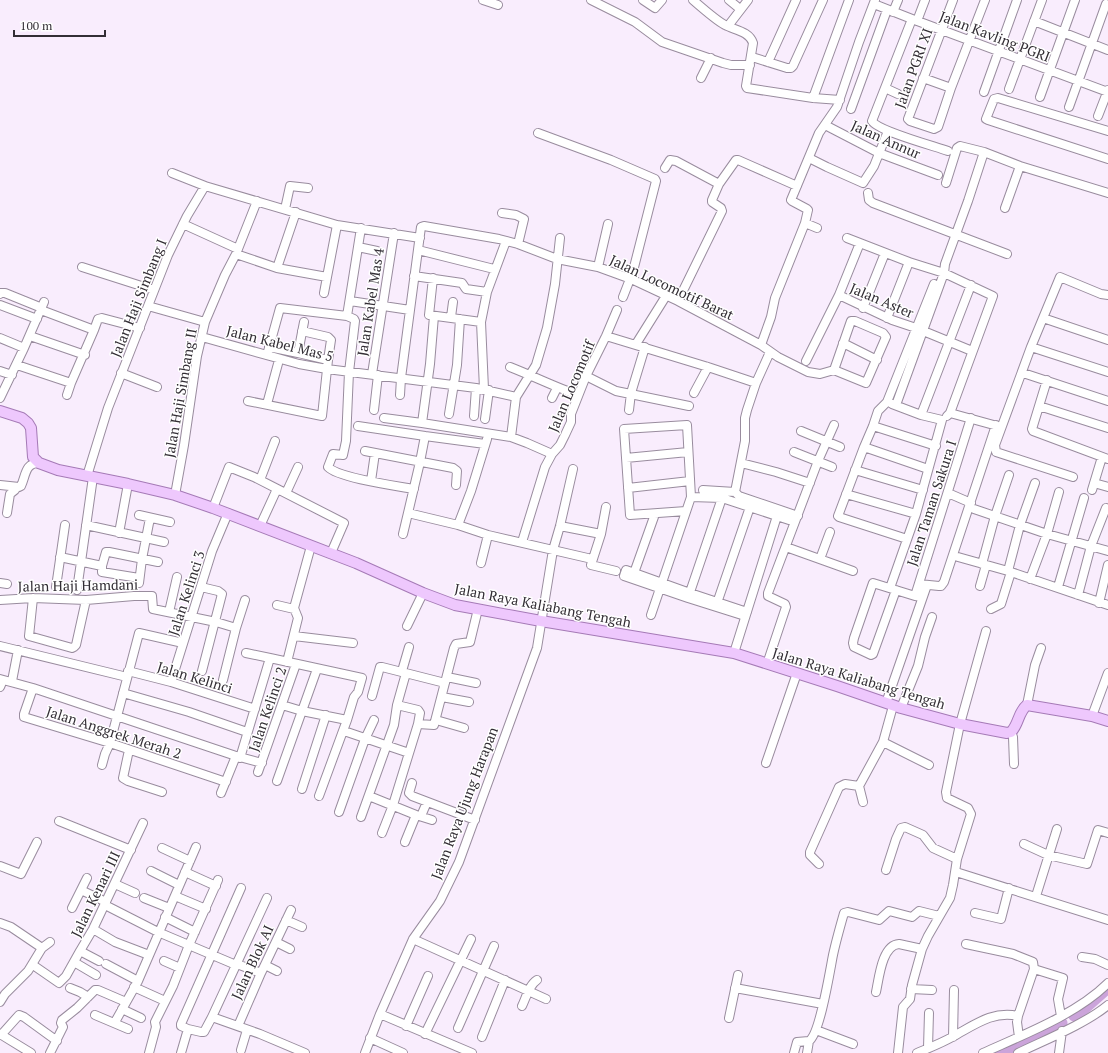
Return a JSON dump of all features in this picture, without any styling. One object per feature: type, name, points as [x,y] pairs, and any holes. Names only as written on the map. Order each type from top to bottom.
[{"type":"main road","points":[[0,411],[22,418],[28,423],[31,428],[33,457],[39,463]]},
{"type":"main road","name":"Jalan Raya Kaliabang Tengah","points":[[39,463],[58,470],[175,495],[228,513],[331,554],[356,562],[423,593],[455,605],[734,653],[893,706],[960,724],[1008,733],[1011,732]]},
{"type":"main road","points":[[1011,732],[1015,728],[1022,709],[1027,705],[1092,716],[1108,721]]},
{"type":"street","points":[[483,0],[498,5]]},
{"type":"street","points":[[591,0],[635,22],[662,42],[731,65],[751,61],[768,62],[787,68],[791,68],[793,66],[822,0]]},
{"type":"street","points":[[642,0],[656,8],[662,0]]},
{"type":"street","points":[[693,0],[726,26],[752,38],[753,43],[746,86],[747,88],[813,98],[840,100]]},
{"type":"street","points":[[729,0],[740,9]]},
{"type":"street","points":[[728,26],[748,0]]},
{"type":"street","points":[[768,62],[796,0]]},
{"type":"street","points":[[813,98],[849,0]]},
{"type":"street","points":[[851,109],[890,11],[898,0]]},
{"type":"street","points":[[925,0],[914,20],[872,121],[875,125],[888,131],[948,150]]},
{"type":"street","name":"Jalan PGRI XI","points":[[951,88],[938,127],[934,129],[908,120],[953,0]]},
{"type":"street","points":[[924,78],[951,88],[985,0]]},
{"type":"street","points":[[984,92],[1017,0]]},
{"type":"street","points":[[1009,89],[1042,0]]},
{"type":"street","points":[[1040,97],[1075,0]]},
{"type":"street","points":[[762,345],[771,317],[775,298],[805,223],[808,210],[791,201],[819,133],[832,116],[840,100],[874,2]]},
{"type":"street","name":"Jalan Kavling PGRI","points":[[874,2],[890,11],[1020,60],[1108,91]]},
{"type":"street","points":[[1069,107],[1106,4]]},
{"type":"street","points":[[1034,21],[1108,50]]},
{"type":"street","points":[[701,78],[711,58]]},
{"type":"street","points":[[885,88],[898,94]]},
{"type":"street","points":[[1098,116],[1108,91]]},
{"type":"street","points":[[1108,131],[996,98],[987,117],[988,120],[1108,158]]},
{"type":"street","name":"Jalan Annur","points":[[825,125],[879,153],[938,175]]},
{"type":"street","points":[[810,158],[827,168],[863,183],[874,166],[888,131]]},
{"type":"street","points":[[538,133],[611,160],[656,179],[630,279],[622,297]]},
{"type":"street","points":[[946,183],[956,148],[960,146],[984,152],[1020,166],[1107,190]]},
{"type":"street","points":[[907,539],[839,518],[838,514],[878,411],[887,402],[919,329],[945,264],[984,152]]},
{"type":"street","points":[[664,168],[670,160],[676,161],[719,184]]},
{"type":"street","points":[[678,301],[722,211],[721,208],[712,201],[719,184],[737,160],[797,186]]},
{"type":"street","points":[[1005,208],[1020,166]]},
{"type":"street","points":[[172,173],[205,186],[337,225],[420,238],[400,395]]},
{"type":"street","name":"Jalan Haji Simbang I","points":[[76,590],[86,525],[90,477],[108,408],[168,255],[183,224],[205,186]]},
{"type":"street","points":[[285,209],[290,186],[308,188]]},
{"type":"street","points":[[868,193],[870,202],[1007,254]]},
{"type":"street","name":"Jalan Haji Simbang II","points":[[175,495],[197,356],[205,322],[237,251],[257,201]]},
{"type":"street","points":[[277,268],[296,212]]},
{"type":"street","points":[[502,213],[516,215],[524,219],[518,244]]},
{"type":"street","points":[[805,223],[817,228]]},
{"type":"street","points":[[183,224],[237,251],[277,268],[327,277]]},
{"type":"street","points":[[598,267],[608,224]]},
{"type":"street","points":[[324,293],[337,225]]},
{"type":"street","name":"Jalan Locomotif Barat","points":[[420,238],[421,227],[424,226],[506,241],[557,259],[598,267],[630,279],[678,301],[762,345],[770,352],[808,372],[820,374],[834,370]]},
{"type":"street","points":[[347,316],[361,228]]},
{"type":"street","name":"Jalan Kabel Mas 4","points":[[374,410],[375,375],[383,305],[394,233]]},
{"type":"street","points":[[511,437],[516,397],[531,375],[539,356],[547,328],[560,238]]},
{"type":"street","points":[[847,238],[909,262],[941,272],[993,296],[950,413],[942,420],[936,446],[928,469],[916,514],[907,539],[893,589],[874,652],[871,655],[854,646],[854,638],[872,584],[874,583],[893,589],[918,596]]},
{"type":"street","points":[[485,419],[481,322],[486,292],[506,241]]},
{"type":"street","points":[[806,361],[839,295],[860,243]]},
{"type":"street","points":[[358,247],[377,251]]},
{"type":"street","points":[[418,250],[494,269]]},
{"type":"street","points":[[863,308],[885,253]]},
{"type":"street","points":[[887,318],[909,262]]},
{"type":"street","points":[[82,267],[154,290]]},
{"type":"street","points":[[414,276],[462,283],[466,289],[486,292]]},
{"type":"street","points":[[948,582],[958,557],[999,426],[1023,373],[1031,347],[1060,277],[1101,294],[1108,295]]},
{"type":"street","points":[[433,278],[428,313],[430,315],[481,322]]},
{"type":"street","points":[[921,415],[971,285]]},
{"type":"street","points":[[0,294],[5,293],[42,306],[94,330]]},
{"type":"street","name":"Jalan Aster","points":[[839,295],[863,308],[972,351]]},
{"type":"street","points":[[636,344],[666,296]]},
{"type":"street","points":[[350,301],[410,310]]},
{"type":"street","points":[[452,317],[453,302]]},
{"type":"street","points":[[0,305],[37,319]]},
{"type":"street","points":[[0,398],[17,365],[42,306]]},
{"type":"street","points":[[148,306],[205,322]]},
{"type":"street","points":[[267,355],[280,308],[347,316],[354,319],[344,454],[342,456],[332,455],[328,467],[336,472],[355,478],[414,489]]},
{"type":"street","points":[[606,336],[617,310]]},
{"type":"street","points":[[422,422],[428,382],[434,316]]},
{"type":"street","points":[[67,395],[71,383],[85,355],[98,319],[100,318],[140,328]]},
{"type":"street","points":[[1043,318],[1108,340]]},
{"type":"street","points":[[449,414],[457,365],[460,319]]},
{"type":"street","points":[[852,321],[885,335],[886,340],[866,382],[834,370],[843,342],[852,321]]},
{"type":"street","points":[[298,353],[304,322]]},
{"type":"street","points":[[896,405],[919,329]]},
{"type":"street","points":[[248,401],[322,416],[331,340],[330,338],[302,331]]},
{"type":"street","points":[[30,336],[85,355]]},
{"type":"street","name":"Jalan Locomotif","points":[[522,542],[545,467],[565,435],[571,422],[571,414],[578,395],[606,336],[636,344],[756,383]]},
{"type":"street","name":"Jalan Kabel Mas 5","points":[[202,337],[280,360],[327,369],[401,378]]},
{"type":"street","points":[[0,338],[24,348]]},
{"type":"street","points":[[843,342],[877,360]]},
{"type":"street","points":[[269,347],[328,360]]},
{"type":"street","points":[[629,410],[631,393],[645,347]]},
{"type":"street","points":[[1031,347],[1108,372]]},
{"type":"street","points":[[736,492],[746,436],[745,418],[756,383],[770,352]]},
{"type":"street","points":[[267,404],[280,360]]},
{"type":"street","points":[[17,365],[71,383]]},
{"type":"street","points":[[510,367],[531,375],[557,388],[578,395]]},
{"type":"street","points":[[694,393],[708,367]]},
{"type":"street","points":[[0,371],[12,375]]},
{"type":"street","points":[[121,373],[157,387]]},
{"type":"street","points":[[1023,373],[1108,401]]},
{"type":"street","points":[[586,376],[616,391],[689,406]]},
{"type":"street","points":[[401,378],[453,384],[516,397]]},
{"type":"street","points":[[1047,380],[1032,431],[1105,458],[1093,487],[1108,488]]},
{"type":"street","points":[[552,398],[557,388]]},
{"type":"street","points":[[474,416],[483,389]]},
{"type":"street","points":[[887,402],[921,415],[942,420]]},
{"type":"street","points":[[1039,406],[1108,428]]},
{"type":"street","points":[[950,413],[999,426]]},
{"type":"street","points":[[384,418],[422,422],[511,437],[552,454]]},
{"type":"street","name":"Jalan Taman Sakura I","points":[[893,706],[918,596],[923,584],[948,493],[971,418]]},
{"type":"street","points":[[651,614],[691,497],[687,424],[624,429],[630,515],[686,511]]},
{"type":"street","points":[[767,664],[786,607],[782,602],[768,596],[768,593],[818,461],[834,425]]},
{"type":"street","points":[[358,426],[485,444]]},
{"type":"street","points":[[873,426],[936,446]]},
{"type":"street","points":[[999,426],[995,445],[996,452],[1073,477]]},
{"type":"street","points":[[800,431],[840,447]]},
{"type":"street","points":[[458,525],[471,491],[489,433]]},
{"type":"street","points":[[403,534],[425,436]]},
{"type":"street","points":[[260,480],[275,441]]},
{"type":"street","points":[[864,447],[928,469]]},
{"type":"street","points":[[365,451],[455,468],[457,471],[456,485]]},
{"type":"street","points":[[626,458],[688,452]]},
{"type":"street","points":[[794,452],[832,467]]},
{"type":"street","points":[[371,481],[375,453]]},
{"type":"street","points":[[0,485],[16,487],[21,486],[27,469],[32,463],[39,463]]},
{"type":"street","points":[[741,463],[810,483]]},
{"type":"street","points":[[213,508],[229,467],[260,480],[344,523],[331,554]]},
{"type":"street","points":[[286,493],[298,467]]},
{"type":"street","points":[[923,584],[941,586],[944,582],[987,468]]},
{"type":"street","points":[[541,621],[553,550],[573,469]]},
{"type":"street","points":[[855,470],[923,490]]},
{"type":"street","points":[[980,586],[995,516],[1009,475]]},
{"type":"street","points":[[628,488],[690,481]]},
{"type":"street","points":[[991,609],[1001,604],[1020,525],[1035,483]]},
{"type":"street","points":[[119,533],[128,484]]},
{"type":"street","points":[[7,513],[10,494],[16,487]]},
{"type":"street","points":[[260,526],[277,489]]},
{"type":"street","points":[[703,490],[736,492],[740,496],[798,516]]},
{"type":"street","points":[[1030,579],[1059,492]]},
{"type":"street","points":[[948,493],[995,516],[1046,534],[1108,551]]},
{"type":"street","points":[[846,494],[916,514]]},
{"type":"street","points":[[691,497],[722,498],[790,520]]},
{"type":"street","points":[[689,596],[722,498]]},
{"type":"street","points":[[1058,588],[1084,498]]},
{"type":"street","points":[[606,507],[601,534],[591,564],[592,566],[616,571]]},
{"type":"street","points":[[716,604],[750,507]]},
{"type":"street","points":[[1078,595],[1091,546],[1106,508]]},
{"type":"street","name":"Jalan Kelinci 3","points":[[172,682],[212,551],[228,513]]},
{"type":"street","points":[[408,513],[592,559]]},
{"type":"street","points":[[654,514],[634,573],[626,570],[624,576],[661,586],[746,614]]},
{"type":"street","points":[[139,515],[170,522]]},
{"type":"street","points":[[734,653],[777,516]]},
{"type":"street","points":[[150,518],[142,559],[139,580],[103,573],[102,571],[105,554],[107,552],[142,559],[158,562]]},
{"type":"street","points":[[56,587],[65,525]]},
{"type":"street","points":[[86,525],[164,542]]},
{"type":"street","points":[[560,526],[601,534]]},
{"type":"street","points":[[820,559],[830,532]]},
{"type":"street","points":[[481,563],[488,534]]},
{"type":"street","name":"Jalan Kelinci 2","points":[[288,662],[298,618],[294,609],[311,546]]},
{"type":"street","points":[[786,546],[853,571]]},
{"type":"street","points":[[958,557],[1058,588],[1108,606]]},
{"type":"street","points":[[60,558],[102,566]]},
{"type":"street","points":[[1099,602],[1108,565]]},
{"type":"street","points":[[169,612],[177,576]]},
{"type":"street","points":[[201,587],[218,591],[222,594],[216,622],[202,671]]},
{"type":"street","points":[[407,626],[423,593]]},
{"type":"street","name":"Jalan Haji Hamdani","points":[[0,600],[33,598],[86,600],[152,596],[153,609],[216,622],[236,628]]},
{"type":"street","points":[[33,598],[29,636],[72,648],[76,645],[86,600]]},
{"type":"street","points":[[222,680],[245,600]]},
{"type":"street","points":[[276,605],[294,609]]},
{"type":"street","points":[[418,724],[433,726],[436,720],[454,646],[458,643],[470,642],[478,609]]},
{"type":"street","points":[[863,802],[859,786],[883,742],[893,706],[918,666],[925,637],[932,617]]},
{"type":"street","name":"Jalan Raya Ujung Harapan","points":[[365,1053],[380,1014],[413,939],[440,901],[459,862],[537,648],[541,621]]},
{"type":"street","points":[[898,1053],[903,1007],[910,999],[911,989],[922,949],[950,898],[956,872],[957,859],[971,812],[968,808],[949,799],[946,796],[946,792],[960,724],[986,631]]},
{"type":"street","points":[[102,765],[110,743],[138,633],[183,643]]},
{"type":"street","points":[[294,636],[353,643]]},
{"type":"street","name":"Jalan Kelinci","points":[[0,646],[127,674],[172,682],[255,709]]},
{"type":"street","points":[[362,817],[394,725],[409,647]]},
{"type":"street","points":[[1027,705],[1035,665],[1041,648]]},
{"type":"street","points":[[12,681],[18,650]]},
{"type":"street","points":[[246,653],[362,678],[358,692],[354,697],[344,731],[319,796]]},
{"type":"street","points":[[221,793],[238,757],[255,709],[270,658]]},
{"type":"street","name":"Jalan Kelinci 2","points":[[258,772],[296,664]]},
{"type":"street","points":[[372,696],[380,667],[446,680],[476,683]]},
{"type":"street","points":[[277,781],[318,669]]},
{"type":"street","points":[[766,763],[797,673]]},
{"type":"street","points":[[1092,716],[1108,673]]},
{"type":"street","points":[[1,682],[12,681],[238,757]]},
{"type":"street","name":"Jalan Anggrek Merah 2","points":[[33,688],[24,717],[110,743],[226,782]]},
{"type":"street","points":[[123,693],[189,712],[247,732]]},
{"type":"street","points":[[442,697],[470,702]]},
{"type":"street","points":[[282,705],[302,711],[347,720]]},
{"type":"street","points":[[382,833],[393,805],[418,724],[419,711],[397,705]]},
{"type":"street","points":[[302,789],[326,715]]},
{"type":"street","points":[[339,812],[365,739],[374,720]]},
{"type":"street","points":[[436,720],[464,728]]},
{"type":"street","points":[[344,731],[409,753]]},
{"type":"street","points":[[1011,732],[1013,737],[1014,764]]},
{"type":"street","points":[[883,742],[928,765]]},
{"type":"street","points":[[128,750],[123,778],[162,792]]},
{"type":"street","name":"Jalan Kelinci 2","points":[[238,757],[262,763]]},
{"type":"street","points":[[412,783],[410,795],[475,820]]},
{"type":"street","points":[[819,864],[810,852],[838,789],[845,784],[859,786]]},
{"type":"street","points":[[369,796],[418,816],[432,820]]},
{"type":"street","points":[[406,842],[418,816],[427,802]]},
{"type":"street","points":[[59,821],[131,850]]},
{"type":"street","name":"Jalan Kenari III","points":[[143,823],[93,929],[80,951],[102,962],[165,1001]]},
{"type":"street","points":[[886,870],[896,839],[901,828],[905,827],[923,835],[933,848],[957,859]]},
{"type":"street","points":[[1036,896],[1057,829]]},
{"type":"street","points":[[1024,844],[1048,855],[1087,864],[1098,830],[1108,833]]},
{"type":"street","points":[[0,866],[21,874],[36,842]]},
{"type":"street","points":[[162,848],[190,861]]},
{"type":"street","points":[[115,1022],[136,984],[196,848]]},
{"type":"street","points":[[151,871],[179,885]]},
{"type":"street","points":[[149,1053],[156,1027],[155,1022],[217,883],[185,872]]},
{"type":"street","points":[[956,872],[1036,896],[1108,920]]},
{"type":"street","points":[[72,908],[87,878]]},
{"type":"street","points":[[115,884],[135,893]]},
{"type":"street","points":[[241,888],[181,1024],[181,1026],[188,1029],[204,1032],[267,898]]},
{"type":"street","points":[[975,913],[1002,919],[1009,888]]},
{"type":"street","points":[[81,890],[119,913],[158,932],[212,955],[261,973]]},
{"type":"street","points":[[175,896],[206,909]]},
{"type":"street","points":[[144,898],[169,908]]},
{"type":"street","name":"Jalan Blok AI","points":[[238,1026],[291,910]]},
{"type":"street","points":[[794,1053],[797,1042],[809,1041],[813,1039],[823,1004],[833,953],[845,912],[879,920],[889,911],[912,917],[919,911],[939,916]]},
{"type":"street","points":[[165,917],[195,932]]},
{"type":"street","points":[[286,920],[302,927]]},
{"type":"street","points":[[0,923],[11,927],[42,948]]},
{"type":"street","points":[[93,929],[116,942],[149,955]]},
{"type":"street","points":[[413,939],[546,999]]},
{"type":"street","points":[[425,1034],[471,939]]},
{"type":"street","points":[[0,1002],[3,991],[33,965],[42,948],[50,942]]},
{"type":"street","points":[[276,942],[290,949]]},
{"type":"street","points":[[876,992],[884,957],[889,948],[899,944],[922,949]]},
{"type":"street","points":[[966,944],[1013,954],[1033,962],[1034,969],[1018,1016],[1017,1022],[1019,1037]]},
{"type":"street","points":[[458,1028],[494,946]]},
{"type":"street","points":[[33,965],[59,983],[66,976],[80,951]]},
{"type":"street","points":[[1082,957],[1095,959],[1108,966]]},
{"type":"street","points":[[164,960],[180,968]]},
{"type":"street","points":[[74,962],[96,976]]},
{"type":"street","points":[[265,965],[277,971]]},
{"type":"street","points":[[1034,969],[1063,978],[1058,998],[1061,1016]]},
{"type":"street","points":[[729,1018],[738,975]]},
{"type":"street","points":[[406,1026],[428,976]]},
{"type":"street","points":[[482,1037],[505,980]]},
{"type":"street","points":[[522,1006],[528,991],[537,980]]},
{"type":"street","points":[[1059,1053],[1062,1031],[1070,1019],[1090,998],[1108,983]]},
{"type":"street","points":[[70,988],[84,994],[87,998]]},
{"type":"street","points":[[735,988],[823,1004]]},
{"type":"street","points":[[911,989],[932,990]]},
{"type":"street","points":[[50,1053],[63,1027],[61,1023],[62,1020],[93,991],[98,990],[124,1005],[141,1018]]},
{"type":"street","points":[[953,1036],[954,990]]},
{"type":"street","points":[[983,1053],[1061,1016],[1070,1019],[1094,1015],[1108,1005]]},
{"type":"street","points":[[923,1051],[929,1013]]},
{"type":"street","points":[[380,1014],[472,1053]]},
{"type":"street","points":[[923,1051],[978,1022],[999,1015],[1007,1014],[1018,1016]]},
{"type":"street","points":[[31,1053],[1,1035],[19,1015],[57,1041]]},
{"type":"street","points":[[95,1015],[115,1022],[128,1029]]},
{"type":"street","points":[[212,1017],[305,1053]]},
{"type":"street","points":[[181,1053],[188,1029]]},
{"type":"street","points":[[241,1050],[247,1030]]},
{"type":"street","points":[[816,1030],[852,1044]]},
{"type":"street","points":[[1018,1053],[1062,1031]]},
{"type":"street","points":[[370,1038],[403,1053]]},
{"type":"street","points":[[807,1053],[809,1041]]},
{"type":"waterway","points":[[1074,1016],[1107,989]]},
{"type":"waterway","points":[[1000,1053],[1062,1023]]}]
